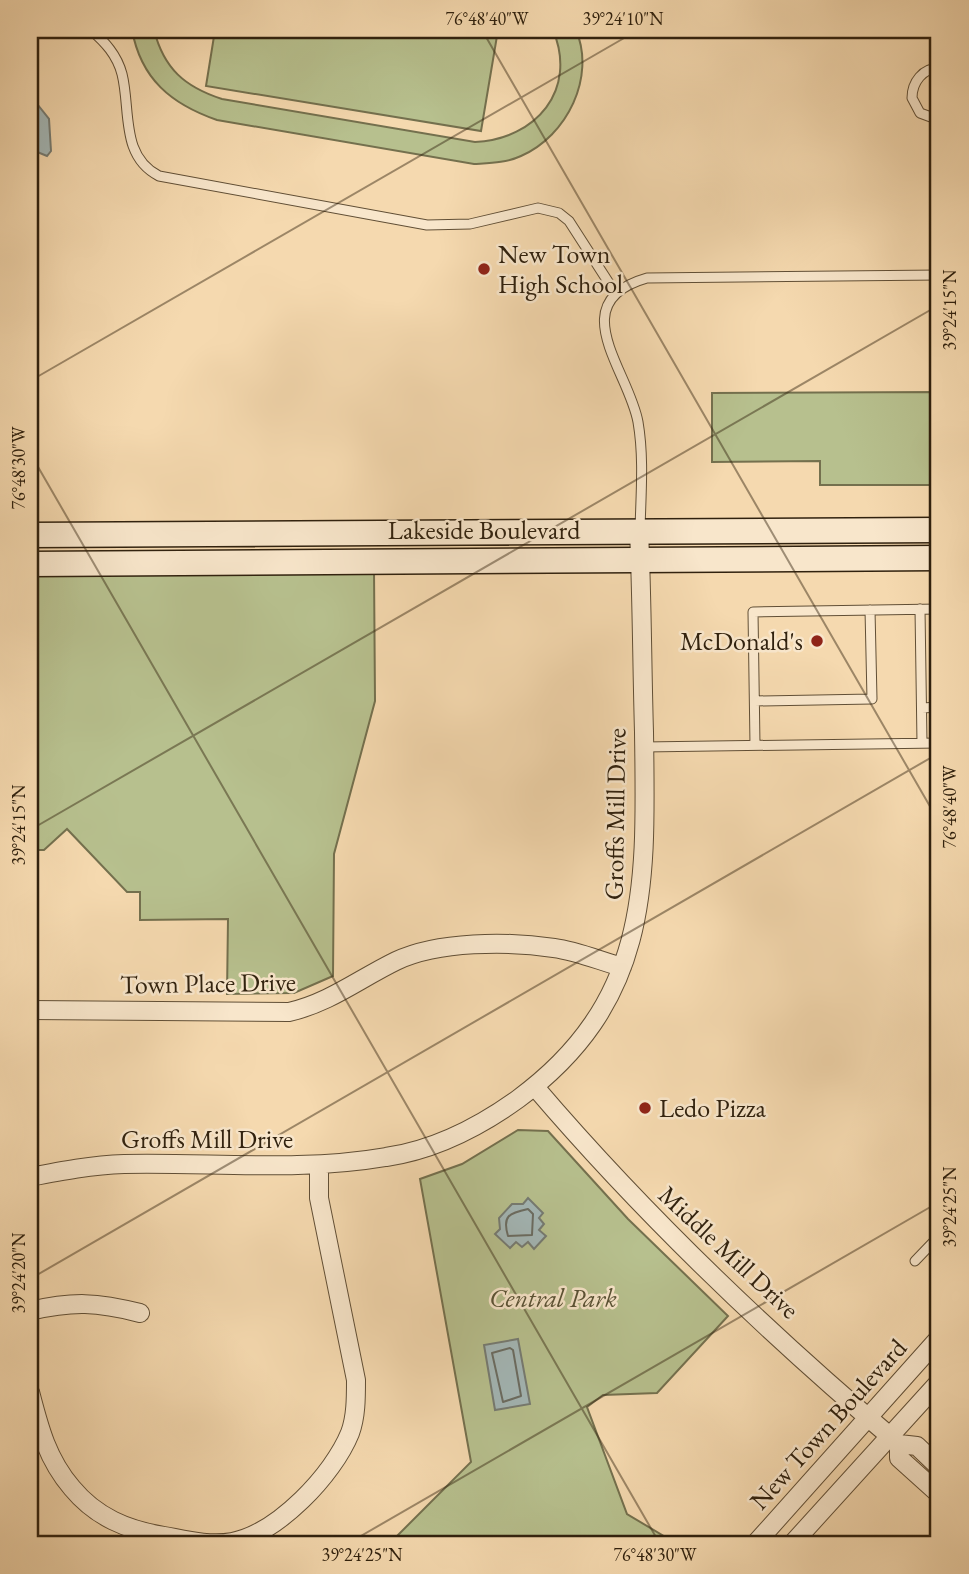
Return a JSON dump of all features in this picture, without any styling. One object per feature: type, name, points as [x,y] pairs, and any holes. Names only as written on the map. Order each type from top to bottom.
[{"type":"main road","name":"Lakeside Boulevard","points":[[30,535],[939,530]]},
{"type":"main road","name":"Lakeside Boulevard","points":[[30,564],[939,558]]},
{"type":"street","name":"Groffs Mill Drive","points":[[30,1177],[121,1164],[319,1166],[388,1157],[429,1146],[500,1112],[535,1087],[568,1056],[612,990],[622,967],[634,932],[645,869],[639,531]]},
{"type":"street","name":"Town Place Drive","points":[[30,1010],[289,1012],[327,1001],[394,962],[433,947],[557,948],[622,967]]},
{"type":"street","name":"Middle Mill Drive","points":[[535,1087],[589,1150],[672,1238],[868,1419],[894,1441],[918,1446],[939,1467]]},
{"type":"street","points":[[30,1392],[42,1440],[51,1459],[80,1497],[111,1521],[136,1532],[205,1543],[232,1542],[256,1534],[275,1523],[319,1481],[339,1455],[351,1431],[356,1406],[356,1380],[319,1198],[319,1166]]},
{"type":"street","points":[[30,1311],[67,1303],[88,1302],[140,1312]]},
{"type":"street","name":"New Town Boulevard","points":[[755,1544],[939,1338]]},
{"type":"street","name":"New Town Boulevard","points":[[792,1544],[894,1441],[939,1381]]},
{"type":"street","name":"Middle Mill Drive","points":[[894,1441],[899,1458],[939,1494]]},
{"type":"lane","points":[[91,30],[107,45],[122,72],[132,149],[146,169],[159,176],[427,225],[470,225],[519,211],[549,209],[569,221],[616,294]]},
{"type":"lane","points":[[939,68],[931,68],[916,80],[912,98],[920,113],[928,119],[939,120]]},
{"type":"lane","points":[[639,531],[642,448],[636,409],[604,334],[609,303],[616,294],[628,284],[647,278],[939,275]]},
{"type":"lane","points":[[920,609],[922,743]]},
{"type":"lane","points":[[755,746],[753,612],[939,609]]},
{"type":"lane","points":[[755,701],[872,699],[870,610]]},
{"type":"lane","points":[[922,708],[939,707]]},
{"type":"lane","points":[[644,747],[939,743]]},
{"type":"lane","points":[[915,1261],[939,1236]]},
{"type":"green space","points":[[132,30],[154,30],[164,56],[178,75],[197,89],[222,99],[475,142],[497,139],[516,132],[533,121],[546,107],[555,91],[560,72],[559,52],[553,30],[576,30],[582,67],[580,85],[573,103],[552,134],[521,156],[474,164],[217,120],[201,114],[172,97],[151,76],[136,47]]},
{"type":"green space","points":[[215,30],[498,30],[481,131],[206,86]]},
{"type":"green space","points":[[939,392],[939,485],[820,485],[820,461],[712,462],[712,393]]},
{"type":"green space","points":[[374,570],[375,701],[334,854],[333,976],[294,993],[227,994],[228,919],[140,920],[140,892],[127,892],[67,829],[44,850],[30,850],[30,576]]},
{"type":"green space","name":"Central Park","points":[[518,1130],[548,1131],[628,1219],[728,1316],[657,1393],[603,1395],[587,1407],[627,1514],[677,1544],[389,1544],[471,1462],[420,1179],[462,1164]]},
{"type":"water","points":[[30,95],[49,119],[51,151],[47,156],[30,149]]},
{"type":"water","points":[[528,1198],[543,1213],[539,1218],[544,1224],[539,1230],[546,1236],[534,1249],[528,1242],[522,1247],[516,1242],[510,1248],[495,1234],[500,1229],[499,1218],[512,1204],[523,1204]]},
{"type":"water","points":[[518,1339],[530,1404],[495,1410],[484,1345]]},
{"type":"place","name":"New Town High School","points":[[484,269]]},
{"type":"place","name":"McDonald's","points":[[817,641]]},
{"type":"place","name":"Ledo Pizza","points":[[645,1108]]}]
